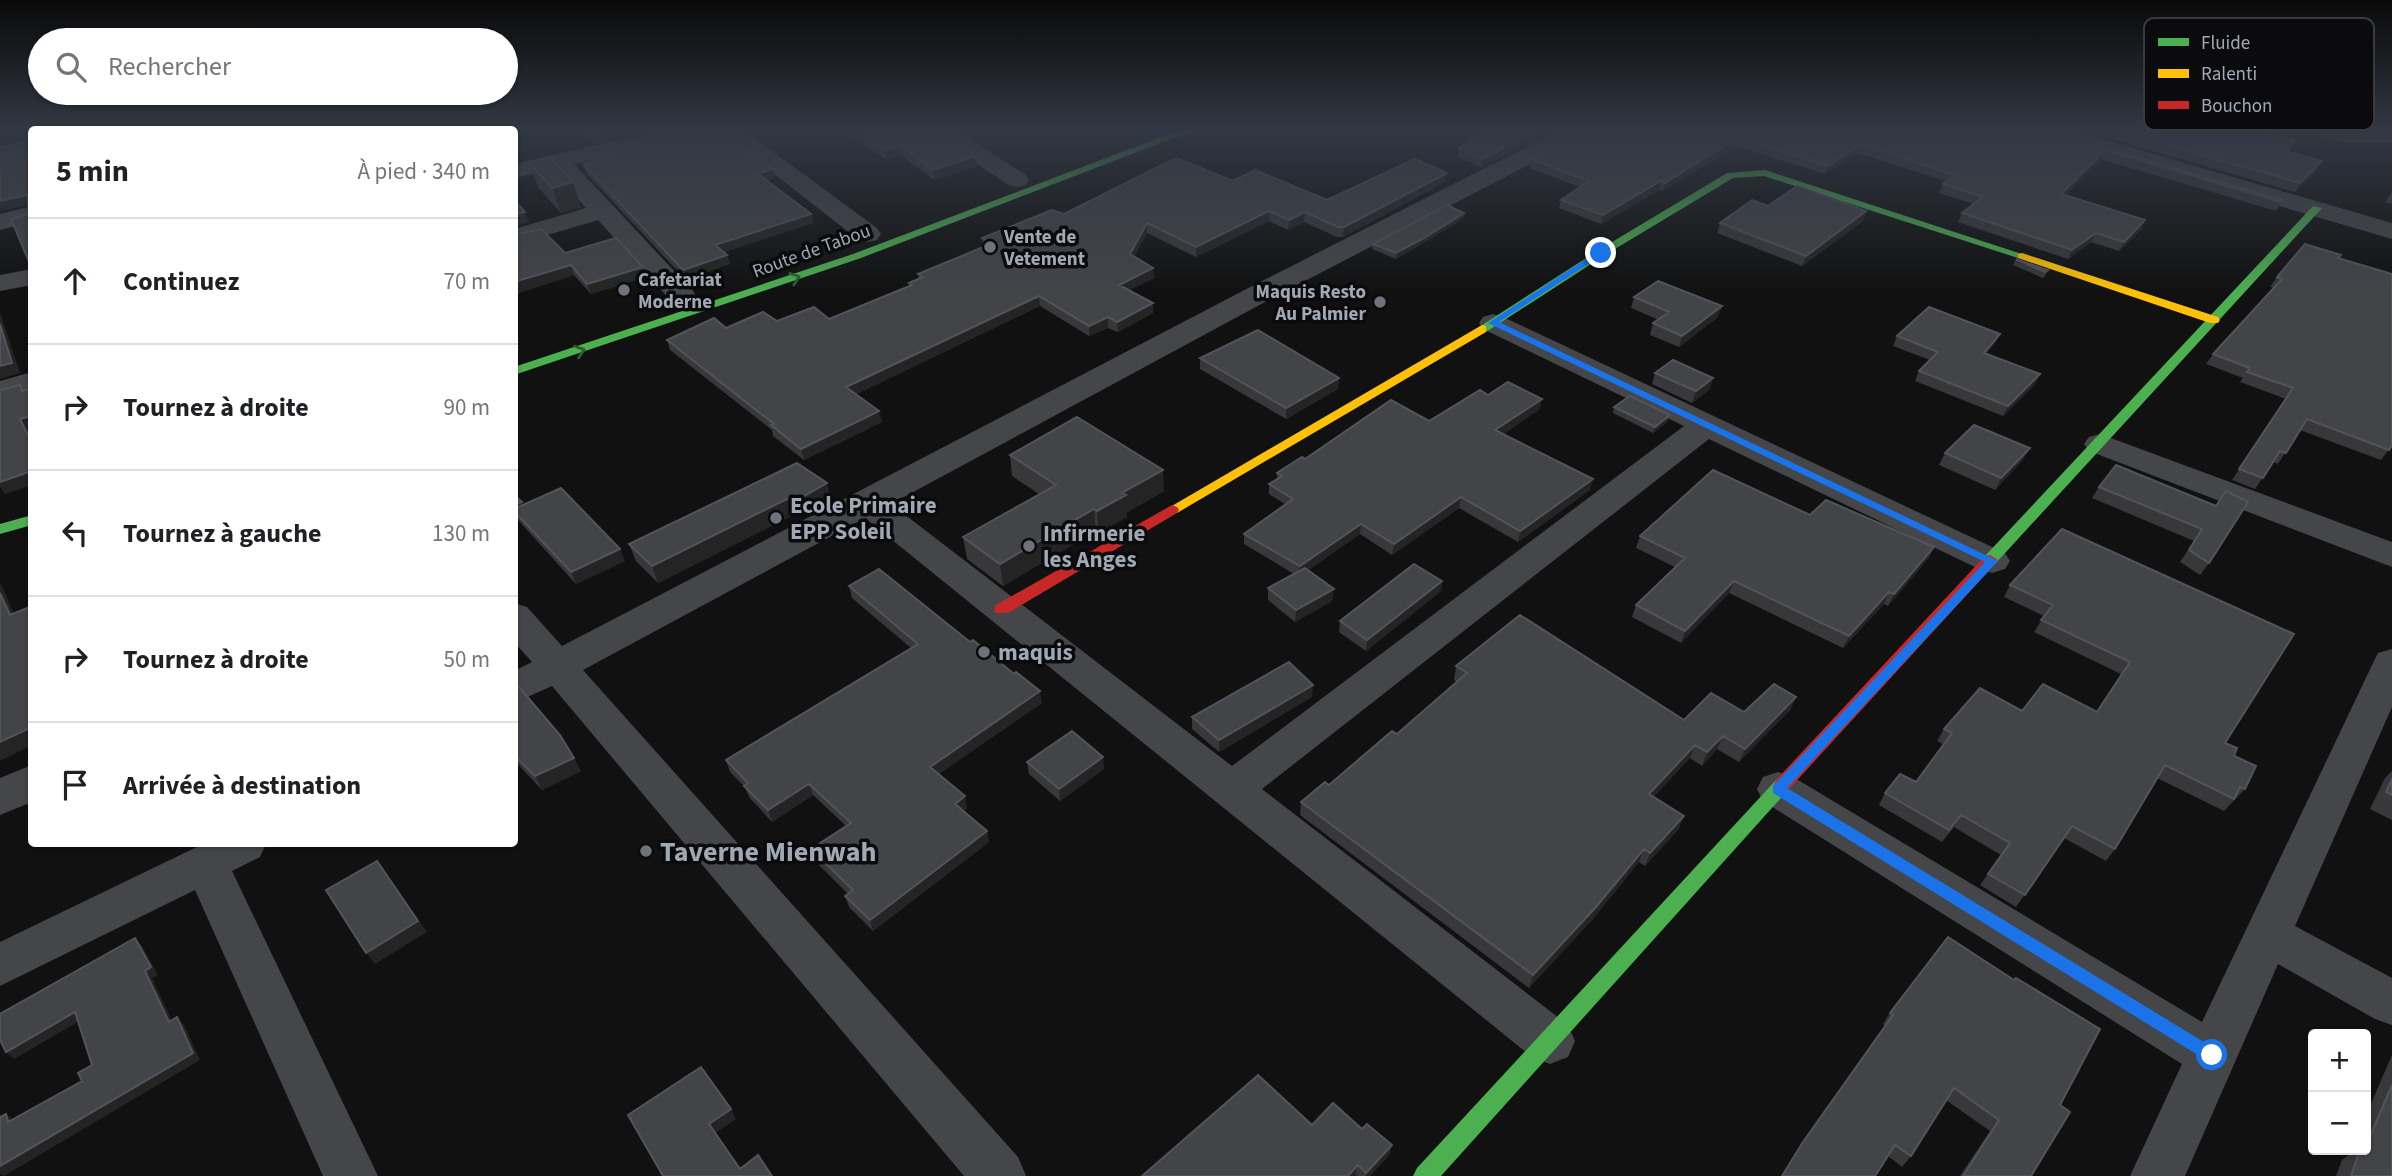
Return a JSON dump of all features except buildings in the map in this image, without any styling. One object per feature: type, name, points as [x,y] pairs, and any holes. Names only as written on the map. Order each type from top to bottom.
[{"type":"street","points":[[577,183],[683,297]]},
{"type":"street","points":[[804,183],[874,232]]},
{"type":"street","name":"Route de Tabou","points":[[874,232],[1009,183]]},
{"type":"street","name":"Route de Tabou","points":[[518,370],[700,312],[886,246],[1051,183]]},
{"type":"street","points":[[518,687],[1266,290],[1475,183]]},
{"type":"street","points":[[1002,609],[1493,323],[1601,253],[1718,183]]},
{"type":"street","points":[[1797,183],[2214,320]]},
{"type":"street","points":[[2229,183],[2392,231]]},
{"type":"street","points":[[1425,1176],[1778,789],[2317,208]]},
{"type":"street","points":[[518,236],[602,211]]},
{"type":"street","points":[[0,222],[28,215]]},
{"type":"street","points":[[0,283],[28,279]]},
{"type":"street","points":[[1493,323],[1992,561]]},
{"type":"street","points":[[0,391],[28,383]]},
{"type":"street","points":[[1231,790],[1706,425]]},
{"type":"street","points":[[2100,444],[2392,555]]},
{"type":"street","points":[[867,502],[1550,1041]]},
{"type":"street","points":[[0,529],[28,521]]},
{"type":"street","points":[[518,621],[999,1176]]},
{"type":"street","points":[[2157,1176],[2392,663]]},
{"type":"street","points":[[0,798],[28,784]]},
{"type":"street","points":[[1778,789],[2212,1055]]},
{"type":"street","points":[[0,965],[225,854],[351,1176]]},
{"type":"street","points":[[2267,934],[2392,1003]]},
{"type":"traffic: fast","points":[[518,370],[857,256],[1050,183]]},
{"type":"traffic: fast","points":[[1482,329],[1718,183]]},
{"type":"traffic: fast","points":[[1796,183],[2022,256]]},
{"type":"traffic: fast","points":[[1990,560],[2317,208]]},
{"type":"traffic: fast","points":[[0,529],[28,521]]},
{"type":"traffic: fast","points":[[1425,1176],[1783,784]]},
{"type":"traffic: slow","points":[[2022,256],[2214,320]]},
{"type":"traffic: slow","points":[[1172,510],[1482,329]]},
{"type":"traffic: jam","points":[[1002,609],[1172,510]]},
{"type":"traffic: jam","points":[[1783,784],[1990,560]]},
{"type":"place","name":"Vente de Vetement","points":[[990,247]]},
{"type":"place","name":"Cafetariat Moderne","points":[[624,290]]},
{"type":"place","name":"Maquis Resto Au Palmier","points":[[1380,302]]},
{"type":"place","name":"Ecole Primaire EPP Soleil","points":[[776,518]]},
{"type":"place","name":"Infirmerie les Anges","points":[[1029,546]]},
{"type":"place","name":"maquis","points":[[984,652]]},
{"type":"place","name":"Taverne Mienwah","points":[[646,851]]},
{"type":"route","points":[[1601,253],[1493,323],[1992,561],[1778,789],[2212,1055]]}]
